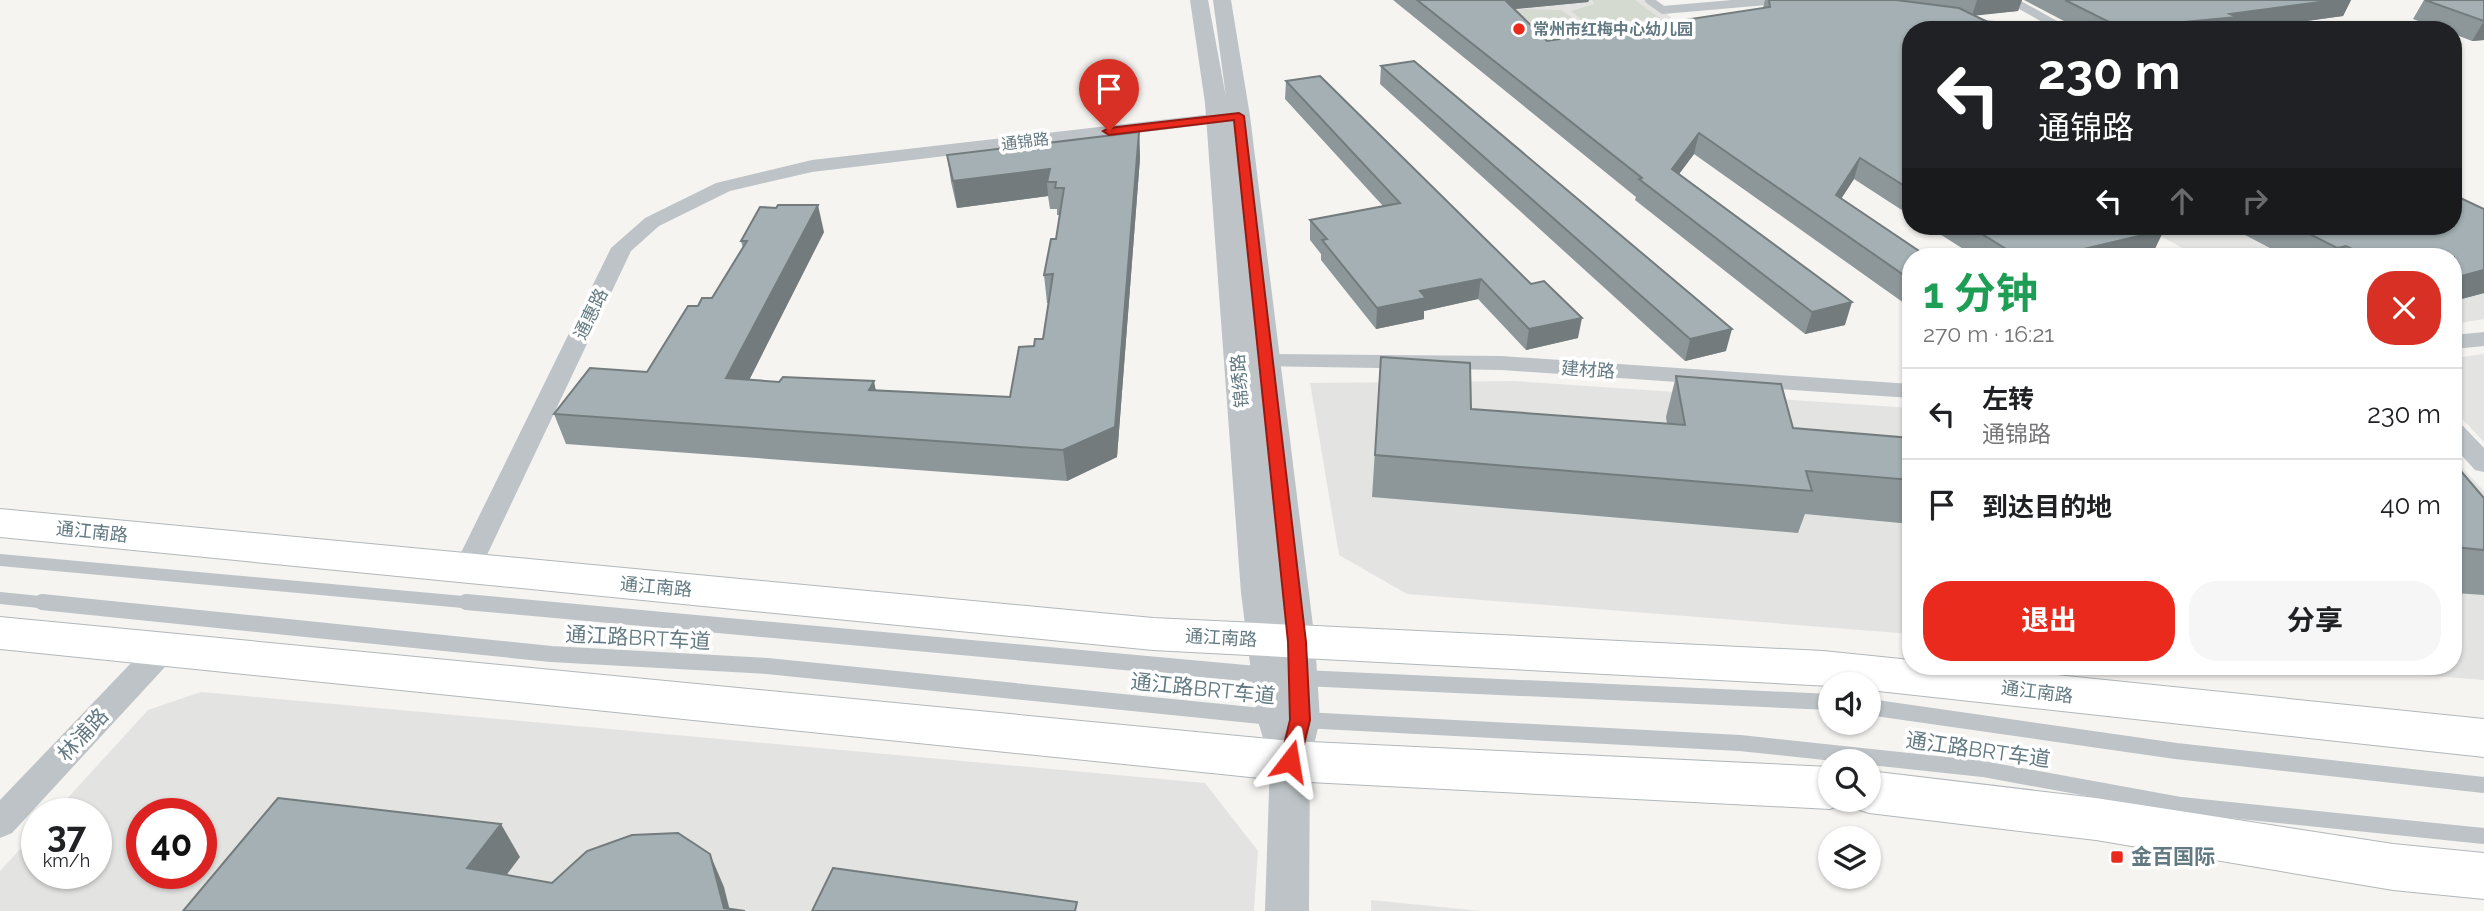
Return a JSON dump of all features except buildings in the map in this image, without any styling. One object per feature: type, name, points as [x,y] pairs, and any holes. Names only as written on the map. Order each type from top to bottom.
[{"type":"main road","name":"通江南路","points":[[0,523],[1139,633],[1283,659],[1823,668],[2484,738]]},
{"type":"main road","points":[[0,632],[1289,733],[1818,787]]},
{"type":"main road","points":[[1881,793],[2096,819],[2393,867],[2484,876]]},
{"type":"street","name":"锦绣路","points":[[1199,0],[1228,117],[1265,361],[1283,659]]},
{"type":"street","name":"锦绣路","points":[[1222,0],[1228,117],[1289,733],[1287,911]]},
{"type":"street","name":"通锦路","points":[[812,166],[1228,117]]},
{"type":"street","name":"通惠路","points":[[467,569],[622,247],[652,222],[723,187],[812,166]]},
{"type":"street","points":[[2462,341],[2484,339]]},
{"type":"street","name":"建材路","points":[[1265,361],[1502,363],[1902,390]]},
{"type":"street","points":[[2462,441],[2484,464]]},
{"type":"street","name":"林浦路","points":[[0,823],[165,647]]},
{"type":"lane","points":[[1649,0],[1663,10],[1778,0]]},
{"type":"lane","points":[[2011,0],[2049,21]]},
{"type":"lane","name":"通江路BRT车道","points":[[0,560],[1818,701]]},
{"type":"lane","name":"通江路BRT车道","points":[[0,598],[551,654],[767,666],[1289,733],[1740,743],[1983,769],[2181,805],[2484,836]]},
{"type":"lane","name":"通江路BRT车道","points":[[1881,709],[2159,750],[2334,772],[2484,785]]},
{"type":"shaded area","name":"常州市红梅中心幼儿园","points":[[1437,0],[1649,0],[1673,19],[1475,40]]},
{"type":"shaded area","points":[[1592,0],[1635,0],[1660,18],[1589,26],[1571,11],[1594,4]]},
{"type":"shaded area","points":[[1523,9],[1561,10],[1577,21],[1520,28],[1506,14]]},
{"type":"shaded area","points":[[2462,228],[2484,233],[2484,319],[2462,323],[2462,248],[2182,248],[2159,235],[2462,235]]},
{"type":"shaded area","points":[[2484,354],[2484,442],[2462,419],[2462,357]]},
{"type":"shaded area","points":[[1514,381],[1902,407],[1902,633],[1407,594],[1339,555],[1310,383]]},
{"type":"shaded area","points":[[2462,468],[2484,491],[2484,680],[2421,675],[2462,675]]},
{"type":"shaded area","points":[[201,692],[1205,783],[1258,851],[1254,911],[0,911],[0,871],[21,848],[21,889],[112,889],[112,798],[68,798],[148,710]]},
{"type":"shaded area","points":[[1371,900],[1481,911],[1371,911]]},
{"type":"place","name":"常州市红梅中心幼儿园","points":[[1519,29]]},
{"type":"place","name":"金百国际","points":[[2117,857]]},
{"type":"route","points":[[1109,131],[1239,116],[1297,642],[1300,720],[1290,761]]}]
